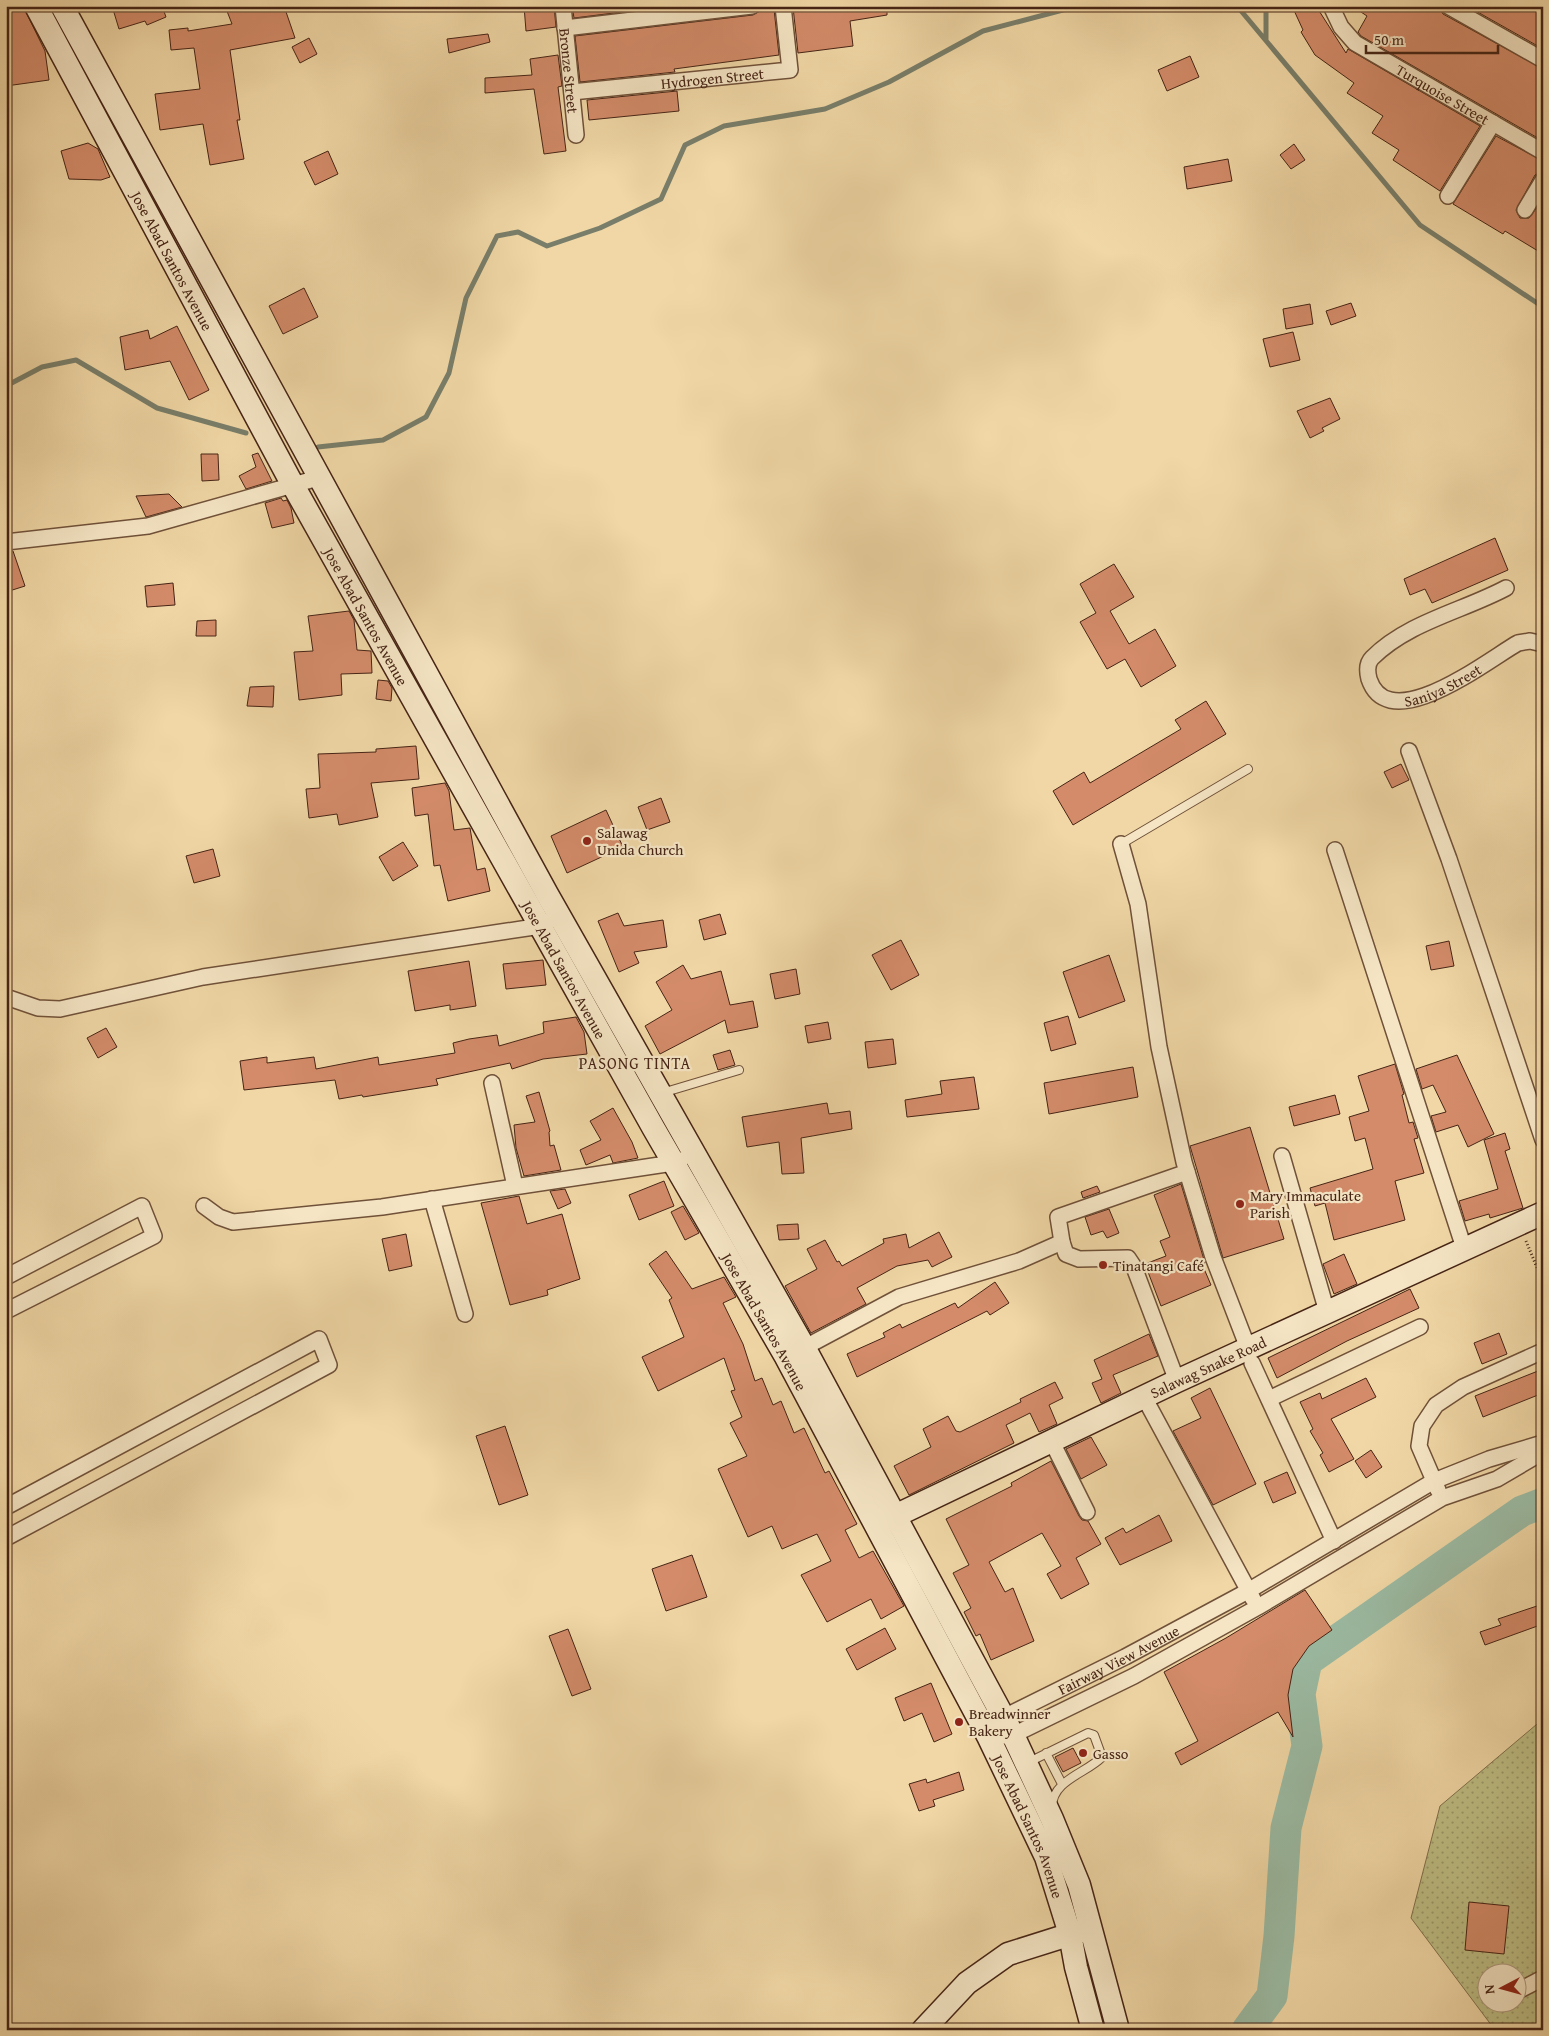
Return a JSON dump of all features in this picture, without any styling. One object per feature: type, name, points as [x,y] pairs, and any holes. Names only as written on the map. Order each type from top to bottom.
[{"type":"main road","name":"Jose Abad Santos Avenue","points":[[36,6],[291,482],[550,920]]},
{"type":"main road","name":"Jose Abad Santos Avenue","points":[[62,6],[315,472],[550,920],[649,1098],[673,1164],[795,1352]]},
{"type":"main road","name":"Jose Abad Santos Avenue","points":[[649,1098],[695,1152],[795,1352],[885,1518],[1009,1726],[1043,1823],[1070,1934],[1076,1967],[1093,2030]]},
{"type":"main road","name":"Salawag Snake Road","points":[[885,1518],[1052,1442],[1177,1381],[1250,1356],[1327,1312],[1543,1213]]},
{"type":"main road","name":"Jose Abad Santos Avenue","points":[[885,1518],[988,1736],[1023,1765]]},
{"type":"main road","name":"Jose Abad Santos Avenue","points":[[1043,1823],[1078,1884],[1092,1928],[1118,2030]]},
{"type":"main road","points":[[923,2030],[967,1983],[1008,1954],[1092,1928]]},
{"type":"street","name":"Bronze Street","points":[[563,6],[576,134]]},
{"type":"street","points":[[565,28],[752,6]]},
{"type":"street","name":"Hydrogen Street","points":[[572,92],[790,70],[783,6]]},
{"type":"street","name":"Turquoise Street","points":[[1331,6],[1341,27],[1355,43],[1543,152]]},
{"type":"street","points":[[1448,6],[1543,60]]},
{"type":"street","points":[[1448,196],[1493,123]]},
{"type":"street","points":[[1525,210],[1543,180]]},
{"type":"street","points":[[6,542],[148,526],[291,482],[315,472]]},
{"type":"street","name":"Saniya Street","points":[[1506,588],[1427,622],[1389,644],[1371,659],[1367,669],[1372,685],[1382,697],[1390,700],[1421,697],[1440,691],[1518,643],[1530,641],[1543,644]]},
{"type":"street","points":[[1409,751],[1452,868],[1543,1140]]},
{"type":"street","points":[[1121,844],[1138,904],[1159,1047],[1187,1172],[1213,1257],[1250,1356],[1334,1541]]},
{"type":"street","points":[[1335,850],[1464,1248]]},
{"type":"street","points":[[6,997],[38,1008],[60,1009],[203,977],[550,920]]},
{"type":"street","points":[[492,1083],[515,1186]]},
{"type":"street","points":[[204,1206],[219,1217],[233,1222],[382,1207],[673,1164],[695,1152]]},
{"type":"street","points":[[1282,1156],[1327,1312]]},
{"type":"street","points":[[1177,1381],[1134,1266],[1128,1258],[1079,1258],[1066,1254],[1058,1217],[1187,1172]]},
{"type":"street","points":[[432,1199],[465,1314]]},
{"type":"street","points":[[6,1276],[142,1206],[154,1236],[6,1312]]},
{"type":"street","points":[[795,1352],[814,1344],[899,1297],[1019,1260],[1062,1242]]},
{"type":"street","points":[[1269,1399],[1420,1326]]},
{"type":"street","points":[[6,1507],[319,1339],[329,1365],[6,1538]]},
{"type":"street","points":[[1442,1498],[1419,1446],[1422,1426],[1436,1405],[1463,1387],[1543,1352]]},
{"type":"street","points":[[1144,1397],[1258,1607]]},
{"type":"street","points":[[1052,1442],[1087,1512]]},
{"type":"street","name":"Fairway View Avenue","points":[[1009,1726],[1125,1658],[1248,1591],[1434,1481],[1488,1459],[1543,1443]]},
{"type":"street","name":"Fairway View Avenue","points":[[988,1736],[1134,1676],[1258,1607],[1442,1498],[1498,1480],[1543,1452]]},
{"type":"street","points":[[1125,1658],[1134,1676]]},
{"type":"street","points":[[1526,1987],[1543,1978]]},
{"type":"lane","points":[[1121,844],[1248,769]]},
{"type":"lane","points":[[649,1098],[739,1070]]},
{"type":"lane","points":[[1023,1765],[1062,1749],[1088,1733],[1094,1735],[1102,1757],[1062,1784],[1043,1823]]},
{"type":"lane","points":[[1023,1765],[1062,1784]]},
{"type":"lane","points":[[1072,1767],[1077,1775]]},
{"type":"path","points":[[1525,1238],[1543,1282]]},
{"type":"green space","points":[[1543,1719],[1543,2030],[1495,2030],[1483,2014],[1526,2014],[1526,1964],[1476,1964],[1476,2005],[1411,1918],[1440,1806]]},
{"type":"building","points":[[6,6],[23,6],[45,51],[49,80],[6,86]]},
{"type":"building","points":[[112,6],[162,6],[166,17],[147,25],[145,21],[119,29]]},
{"type":"building","points":[[225,6],[284,6],[295,38],[230,50],[240,120],[237,120],[244,159],[210,165],[203,124],[160,130],[155,94],[200,89],[194,48],[171,50],[169,30],[188,28],[188,31],[232,24]]},
{"type":"building","points":[[524,6],[554,6],[556,27],[526,31]]},
{"type":"building","points":[[572,6],[670,6],[574,18]]},
{"type":"building","points":[[887,6],[887,15],[850,21],[853,46],[798,53],[793,7]]},
{"type":"building","points":[[1292,6],[1316,6],[1346,53],[1348,49],[1480,126],[1440,191],[1393,160],[1399,150],[1372,133],[1383,116],[1347,93],[1354,83],[1315,55],[1301,32],[1303,30]]},
{"type":"building","points":[[1352,6],[1439,6],[1443,14],[1543,69],[1543,141],[1361,36],[1358,32],[1367,16]]},
{"type":"building","points":[[1467,6],[1543,6],[1543,49]]},
{"type":"building","points":[[774,9],[779,55],[674,69],[675,72],[580,82],[575,36],[753,15],[760,11]]},
{"type":"building","points":[[488,34],[490,42],[449,53],[447,39]]},
{"type":"building","points":[[309,38],[317,54],[300,63],[292,47]]},
{"type":"building","points":[[558,55],[562,86],[558,87],[566,151],[544,154],[534,89],[485,93],[485,78],[532,75],[530,59]]},
{"type":"building","points":[[1190,56],[1199,77],[1167,91],[1158,70]]},
{"type":"building","points":[[677,91],[679,111],[589,120],[587,100]]},
{"type":"building","points":[[1496,136],[1543,161],[1543,171],[1535,175],[1516,210],[1520,218],[1529,218],[1543,199],[1543,254],[1505,231],[1503,234],[1453,204]]},
{"type":"building","points":[[88,143],[98,149],[110,177],[101,180],[69,179],[61,151]]},
{"type":"building","points":[[1294,144],[1305,160],[1291,169],[1280,155]]},
{"type":"building","points":[[328,151],[338,174],[315,185],[304,162]]},
{"type":"building","points":[[1228,159],[1232,181],[1187,189],[1184,167]]},
{"type":"building","points":[[304,288],[318,317],[283,334],[269,306]]},
{"type":"building","points":[[1351,303],[1356,316],[1331,325],[1326,311]]},
{"type":"building","points":[[1310,304],[1313,324],[1286,329],[1283,309]]},
{"type":"building","points":[[177,326],[209,390],[189,400],[170,361],[125,370],[120,337],[148,330],[150,339]]},
{"type":"building","points":[[1293,332],[1300,360],[1270,367],[1263,339]]},
{"type":"building","points":[[1330,398],[1340,419],[1322,428],[1324,431],[1310,438],[1297,411]]},
{"type":"building","points":[[258,453],[272,481],[246,489],[239,476],[256,467],[252,455]]},
{"type":"building","points":[[201,454],[218,454],[219,480],[202,481]]},
{"type":"building","points":[[169,494],[182,507],[146,517],[136,496]]},
{"type":"building","points":[[281,498],[283,501],[287,500],[294,523],[272,528],[265,503]]},
{"type":"building","points":[[1495,538],[1508,570],[1432,603],[1425,589],[1410,595],[1404,579]]},
{"type":"building","points":[[6,551],[13,551],[25,586],[6,592]]},
{"type":"building","points":[[1114,564],[1134,597],[1110,611],[1129,644],[1155,629],[1176,666],[1141,687],[1125,659],[1107,669],[1080,622],[1096,613],[1080,584]]},
{"type":"building","points":[[173,583],[175,605],[147,607],[145,586]]},
{"type":"building","points":[[349,611],[354,620],[357,650],[371,651],[372,673],[341,674],[342,695],[299,700],[294,652],[313,651],[308,616]]},
{"type":"building","points":[[216,620],[216,636],[196,636],[197,621]]},
{"type":"building","points":[[378,680],[388,681],[392,688],[391,701],[376,699]]},
{"type":"building","points":[[274,686],[273,707],[247,706],[250,687]]},
{"type":"building","points":[[1206,701],[1226,734],[1073,825],[1053,791],[1084,772],[1090,783],[1181,729],[1175,720]]},
{"type":"building","points":[[416,746],[419,779],[371,783],[378,817],[339,825],[337,814],[309,818],[306,789],[320,788],[318,754],[376,752],[376,749]]},
{"type":"building","points":[[1401,764],[1409,780],[1392,788],[1384,772]]},
{"type":"building","points":[[445,783],[449,791],[454,830],[470,828],[477,870],[485,868],[490,891],[448,901],[440,865],[434,866],[428,814],[415,816],[412,788]]},
{"type":"building","points":[[661,798],[670,822],[647,830],[638,807]]},
{"type":"building","name":"Salawag Unida Church","points":[[606,810],[623,847],[567,873],[551,836]]},
{"type":"building","points":[[403,842],[418,866],[393,881],[379,857]]},
{"type":"building","points":[[213,849],[220,876],[194,883],[186,856]]},
{"type":"building","points":[[618,913],[624,926],[663,920],[667,947],[634,952],[639,963],[619,972],[598,921]]},
{"type":"building","points":[[720,914],[726,934],[704,940],[699,920]]},
{"type":"building","points":[[901,940],[919,975],[891,990],[872,955]]},
{"type":"building","points":[[1449,941],[1454,966],[1431,970],[1426,946]]},
{"type":"building","points":[[1109,955],[1125,1001],[1079,1018],[1063,972]]},
{"type":"building","points":[[543,960],[546,985],[506,989],[503,964]]},
{"type":"building","points":[[469,961],[476,1006],[450,1010],[450,1005],[415,1011],[408,971]]},
{"type":"building","points":[[683,965],[691,979],[721,971],[730,1005],[753,1001],[758,1027],[728,1033],[725,1020],[660,1054],[645,1026],[672,1010],[656,982]]},
{"type":"building","points":[[796,969],[800,994],[775,999],[770,974]]},
{"type":"building","points":[[1068,1016],[1076,1044],[1051,1051],[1044,1023]]},
{"type":"building","points":[[576,1017],[584,1032],[587,1054],[543,1059],[512,1069],[510,1063],[436,1079],[438,1085],[363,1097],[362,1095],[339,1099],[335,1080],[244,1090],[240,1061],[267,1057],[267,1063],[314,1057],[316,1069],[378,1057],[379,1065],[455,1053],[453,1043],[469,1039],[497,1035],[499,1046],[544,1033],[543,1022]]},
{"type":"building","points":[[828,1022],[831,1039],[808,1043],[805,1026]]},
{"type":"building","points":[[106,1028],[117,1047],[98,1058],[87,1038]]},
{"type":"building","points":[[893,1039],[896,1064],[868,1068],[865,1042]]},
{"type":"building","points":[[730,1050],[735,1065],[718,1070],[713,1055]]},
{"type":"building","points":[[1457,1055],[1494,1134],[1468,1147],[1458,1125],[1436,1132],[1431,1116],[1446,1112],[1433,1085],[1422,1089],[1416,1069]]},
{"type":"building","points":[[1395,1064],[1404,1094],[1402,1095],[1409,1123],[1413,1122],[1418,1138],[1414,1139],[1424,1173],[1395,1181],[1405,1220],[1334,1240],[1325,1203],[1315,1206],[1310,1188],[1373,1169],[1365,1138],[1355,1141],[1349,1117],[1369,1111],[1358,1076]]},
{"type":"building","points":[[1133,1067],[1138,1097],[1049,1114],[1044,1083]]},
{"type":"building","points":[[974,1077],[979,1109],[907,1117],[905,1100],[942,1094],[940,1081]]},
{"type":"building","points":[[539,1092],[550,1131],[550,1146],[554,1145],[561,1170],[524,1176],[516,1148],[514,1125],[535,1122],[526,1096]]},
{"type":"building","points":[[1335,1095],[1340,1114],[1294,1126],[1289,1107]]},
{"type":"building","points":[[827,1103],[829,1114],[850,1111],[852,1129],[801,1138],[804,1173],[782,1174],[779,1142],[747,1147],[742,1117]]},
{"type":"building","points":[[613,1108],[632,1142],[638,1158],[613,1163],[610,1155],[586,1165],[580,1150],[601,1140],[590,1121]]},
{"type":"building","points":[[1250,1127],[1284,1239],[1223,1258],[1190,1146]]},
{"type":"building","points":[[1505,1133],[1510,1149],[1505,1151],[1523,1208],[1490,1218],[1489,1214],[1465,1221],[1459,1201],[1498,1189],[1484,1140]]},
{"type":"building","points":[[664,1181],[674,1206],[639,1220],[629,1195]]},
{"type":"building","points":[[1181,1184],[1205,1263],[1202,1264],[1211,1285],[1161,1306],[1145,1264],[1166,1256],[1160,1241],[1170,1237],[1154,1195]]},
{"type":"building","points":[[1097,1186],[1100,1192],[1083,1198],[1081,1192]]},
{"type":"building","points":[[565,1189],[571,1203],[558,1209],[550,1191]]},
{"type":"building","points":[[519,1196],[527,1224],[562,1214],[580,1279],[547,1290],[548,1295],[510,1305],[481,1203]]},
{"type":"building","points":[[683,1206],[699,1233],[685,1240],[671,1212]]},
{"type":"building","points":[[1109,1209],[1119,1233],[1107,1238],[1103,1231],[1091,1235],[1085,1217]]},
{"type":"building","points":[[798,1224],[799,1239],[779,1240],[777,1225]]},
{"type":"building","points":[[939,1232],[952,1257],[932,1267],[928,1260],[897,1266],[857,1288],[866,1304],[811,1333],[785,1286],[817,1269],[807,1249],[825,1240],[837,1262],[839,1261],[842,1266],[884,1243],[883,1239],[906,1234],[909,1248]]},
{"type":"building","points":[[406,1234],[412,1266],[389,1271],[382,1239]]},
{"type":"building","points":[[666,1251],[692,1289],[724,1277],[736,1297],[723,1303],[743,1344],[755,1381],[762,1378],[773,1405],[781,1401],[794,1433],[804,1428],[825,1473],[829,1471],[857,1524],[845,1530],[859,1558],[873,1551],[904,1606],[881,1619],[871,1599],[827,1622],[801,1575],[831,1561],[817,1534],[782,1549],[772,1526],[748,1537],[718,1469],[747,1456],[730,1423],[742,1417],[731,1391],[735,1390],[724,1358],[658,1391],[642,1357],[684,1337],[669,1300],[672,1298],[649,1264]]},
{"type":"building","points":[[1344,1254],[1357,1284],[1334,1294],[1323,1264]]},
{"type":"building","points":[[995,1282],[1009,1303],[990,1315],[987,1311],[857,1377],[847,1354],[885,1337],[883,1333],[900,1324],[902,1328],[955,1303],[958,1308]]},
{"type":"building","points":[[1410,1289],[1419,1308],[1347,1341],[1277,1378],[1268,1358]]},
{"type":"building","points":[[1499,1333],[1507,1354],[1482,1364],[1474,1343]]},
{"type":"building","points":[[1149,1334],[1158,1356],[1113,1375],[1121,1393],[1101,1403],[1092,1383],[1102,1379],[1094,1360]]},
{"type":"building","points":[[1543,1369],[1543,1393],[1483,1417],[1475,1396]]},
{"type":"building","points":[[1366,1378],[1376,1397],[1331,1419],[1354,1459],[1329,1472],[1320,1455],[1323,1453],[1310,1431],[1313,1429],[1300,1402],[1320,1393],[1322,1399]]},
{"type":"building","points":[[1055,1382],[1063,1398],[1049,1405],[1057,1424],[1039,1432],[1030,1413],[1006,1425],[1014,1443],[909,1495],[894,1466],[931,1447],[923,1429],[948,1416],[956,1431],[960,1432],[1021,1402],[1020,1399]]},
{"type":"building","points":[[1210,1388],[1256,1484],[1213,1505],[1173,1431],[1201,1418],[1191,1398]]},
{"type":"building","points":[[505,1426],[528,1495],[499,1505],[476,1436]]},
{"type":"building","points":[[1091,1437],[1107,1465],[1081,1479],[1066,1449]]},
{"type":"building","points":[[1371,1450],[1382,1467],[1366,1478],[1355,1461]]},
{"type":"building","points":[[1051,1461],[1079,1516],[1082,1520],[1088,1521],[1101,1544],[1076,1558],[1089,1584],[1061,1599],[1047,1574],[1061,1566],[1042,1533],[989,1562],[1005,1592],[1013,1588],[1034,1641],[991,1660],[980,1634],[976,1636],[964,1612],[971,1608],[953,1573],[969,1565],[946,1519],[1012,1486],[1011,1483]]},
{"type":"building","points":[[1287,1472],[1296,1493],[1273,1503],[1264,1482]]},
{"type":"building","points":[[1159,1515],[1172,1541],[1120,1565],[1105,1538],[1123,1528],[1126,1533]]},
{"type":"building","points":[[692,1555],[707,1597],[666,1611],[652,1569]]},
{"type":"building","points":[[1305,1590],[1332,1630],[1309,1646],[1293,1669],[1288,1695],[1293,1737],[1278,1712],[1181,1765],[1175,1753],[1198,1741],[1164,1672],[1226,1638]]},
{"type":"building","points":[[1543,1604],[1543,1624],[1485,1645],[1480,1632],[1501,1625],[1498,1619]]},
{"type":"building","points":[[885,1628],[896,1649],[857,1670],[846,1649]]},
{"type":"building","points":[[568,1629],[591,1689],[572,1696],[549,1636]]},
{"type":"building","points":[[931,1683],[952,1734],[934,1742],[922,1713],[904,1721],[895,1698]]},
{"type":"building","points":[[1073,1748],[1081,1763],[1063,1772],[1055,1757]]},
{"type":"building","points":[[959,1772],[964,1790],[933,1800],[935,1806],[919,1811],[909,1784],[926,1779],[927,1783]]},
{"type":"building","points":[[1469,1902],[1509,1906],[1504,1954],[1465,1950]]},
{"type":"waterway","points":[[318,447],[383,440],[426,417],[449,373],[466,298],[497,236],[518,232],[547,246],[600,228],[661,199],[685,145],[724,126],[825,109],[889,82],[983,31],[1078,6]]},
{"type":"waterway","points":[[1237,6],[1420,225],[1543,307]]},
{"type":"waterway","points":[[1266,6],[1266,40]]},
{"type":"waterway","points":[[6,386],[42,367],[76,360],[157,408],[246,433]]},
{"type":"waterway","points":[[1247,2030],[1272,1996],[1279,1936],[1286,1828],[1307,1746],[1300,1694],[1307,1661],[1522,1511],[1543,1503]]},
{"type":"place","name":"Salawag Unida Church","points":[[587,841]]},
{"type":"place","name":"Mary Immaculate Parish","points":[[1240,1204]]},
{"type":"place","name":"Tinatangi Café","points":[[1103,1265]]},
{"type":"place","name":"Breadwinner Bakery","points":[[959,1722]]},
{"type":"place","name":"Gasso","points":[[1083,1753]]},
{"type":"district","name":"PASONG TINTA","points":[[635,1063]]}]
